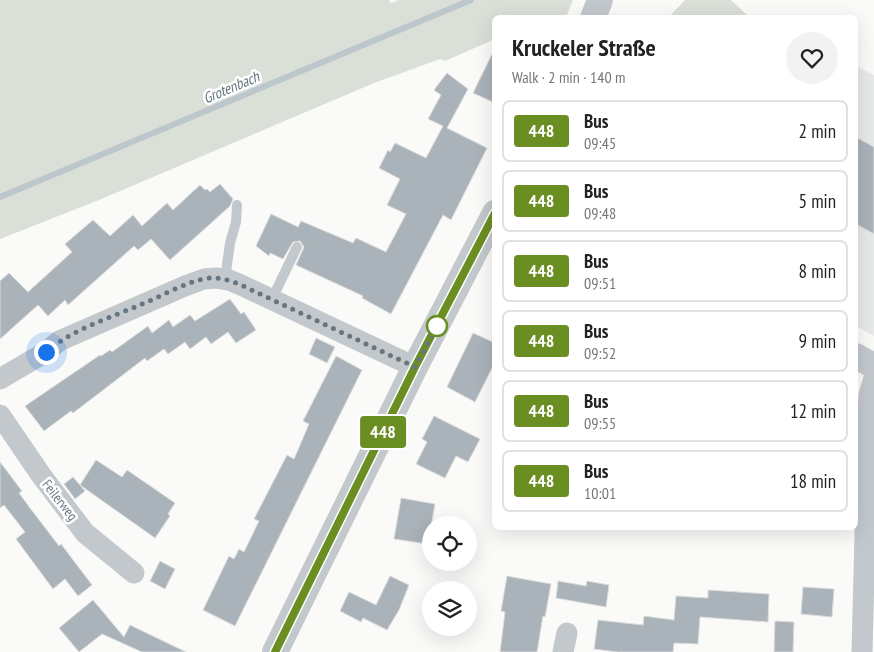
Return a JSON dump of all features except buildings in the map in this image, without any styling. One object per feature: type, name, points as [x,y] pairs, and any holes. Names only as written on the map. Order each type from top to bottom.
[{"type":"street","points":[[594,15],[600,0]]},
{"type":"street","points":[[275,652],[415,367],[492,219]]},
{"type":"street","points":[[0,379],[46,352],[59,341],[204,279],[225,279],[272,299],[415,367]]},
{"type":"street","points":[[858,357],[874,366]]},
{"type":"street","points":[[863,652],[868,414],[869,395],[874,378]]},
{"type":"street","name":"Feilerweg","points":[[0,415],[41,476],[86,533],[134,573]]},
{"type":"lane","points":[[225,279],[230,243],[236,222],[237,205]]},
{"type":"lane","points":[[272,299],[297,247]]},
{"type":"shaded area","points":[[0,0],[389,0],[391,3],[399,0],[573,0],[567,15],[492,15],[492,40],[445,61],[440,59],[374,83],[99,200],[0,239]]},
{"type":"shaded area","points":[[685,0],[731,0],[747,15],[671,15]]},
{"type":"shaded area","points":[[858,67],[874,75],[874,336],[858,327]]},
{"type":"waterway","name":"Grotenbach","points":[[0,197],[471,0]]},
{"type":"bus line","name":"448","points":[[275,652],[415,367],[492,219]]},
{"type":"route","points":[[46,352],[59,341],[98,323],[185,286],[204,279],[216,278],[241,285],[415,367],[437,326]]}]
